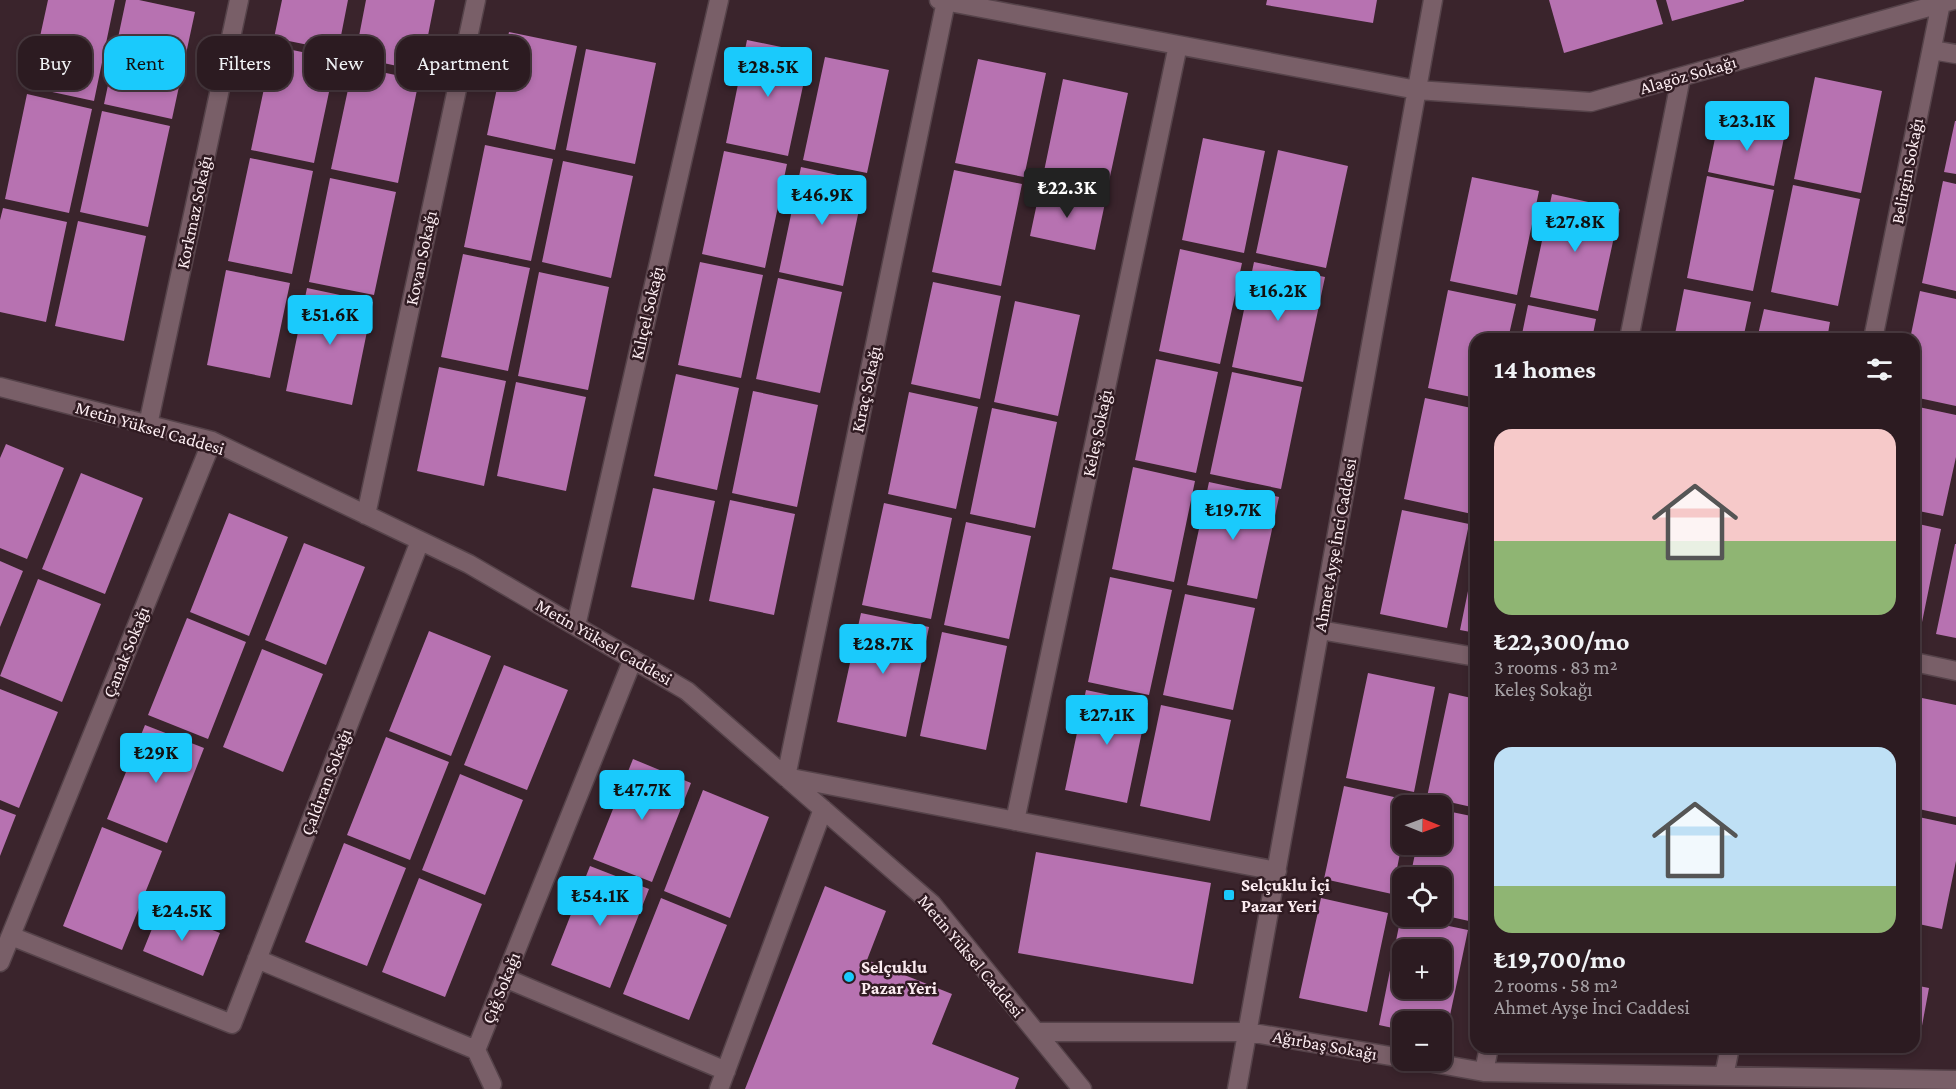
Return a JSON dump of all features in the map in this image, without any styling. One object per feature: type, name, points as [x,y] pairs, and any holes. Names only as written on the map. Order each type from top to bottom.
[{"type":"street","name":"Korkmaz Sokağı","points":[[148,425],[239,0]]},
{"type":"street","name":"Kovan Sokağı","points":[[366,515],[476,0]]},
{"type":"street","name":"Kılıçel Sokağı","points":[[576,626],[718,0]]},
{"type":"street","name":"Ahmet Ayşe İnci Caddesi","points":[[1238,1089],[1433,0]]},
{"type":"street","name":"Alagöz Sokağı","points":[[943,1],[1417,90],[1591,102],[1948,2]]},
{"type":"street","name":"Kıraç Sokağı","points":[[786,777],[943,1]]},
{"type":"street","name":"Belirgin Sokağı","points":[[1874,333],[1932,50],[1948,2]]},
{"type":"street","name":"Keleş Sokağı","points":[[1015,820],[1178,45]]},
{"type":"street","points":[[1932,50],[1956,54]]},
{"type":"street","points":[[1630,333],[1681,77]]},
{"type":"street","name":"Metin Yüksel Caddesi","points":[[0,387],[212,441],[470,564],[687,691],[932,904],[1082,1089]]},
{"type":"street","name":"Çanak Sokağı","points":[[0,962],[212,441]]},
{"type":"street","name":"Çaldıran Sokağı","points":[[11,936],[232,1024],[420,541]]},
{"type":"street","points":[[1320,630],[1470,656]]},
{"type":"street","name":"Çığ Sokağı","points":[[476,1050],[633,659]]},
{"type":"street","points":[[1920,664],[1956,671]]},
{"type":"street","points":[[786,777],[1277,871]]},
{"type":"street","points":[[719,1089],[823,809]]},
{"type":"street","points":[[257,959],[476,1050],[495,1087]]},
{"type":"street","points":[[505,978],[726,1071]]},
{"type":"street","name":"Ağırbaş Sokağı","points":[[1036,1032],[1248,1032],[1392,1056]]},
{"type":"street","points":[[1484,1072],[1488,1053]]},
{"type":"street","points":[[1724,1076],[1729,1053]]},
{"type":"street","points":[[1452,1066],[1484,1072],[1956,1080]]},
{"type":"building","points":[[48,0],[115,0],[108,36],[104,36],[104,53],[94,101],[43,90],[92,90],[92,36],[40,36]]},
{"type":"building","points":[[126,0],[139,0],[195,12],[185,59],[185,36],[118,36]]},
{"type":"building","points":[[282,0],[348,0],[341,36],[304,36],[304,44],[292,42],[292,36],[274,36]]},
{"type":"building","points":[[366,0],[435,0],[428,36],[396,36],[396,66],[384,63],[384,36],[359,36]]},
{"type":"building","points":[[1267,0],[1377,0],[1373,23],[1266,5]]},
{"type":"building","points":[[1549,0],[1656,0],[1663,24],[1564,53]]},
{"type":"building","points":[[1666,0],[1744,0],[1744,1],[1672,21]]},
{"type":"building","points":[[509,32],[528,36],[508,36]]},
{"type":"building","points":[[530,36],[577,46],[555,150],[487,135],[497,90],[530,90]]},
{"type":"building","points":[[747,40],[810,53],[788,156],[726,143]]},
{"type":"building","points":[[586,49],[656,63],[635,164],[566,150]]},
{"type":"building","points":[[292,50],[304,52],[304,90],[329,90],[314,163],[251,150],[264,90],[292,90]]},
{"type":"building","points":[[825,57],[889,70],[867,173],[803,160]]},
{"type":"building","points":[[978,59],[1046,73],[1024,177],[955,163]]},
{"type":"building","points":[[384,73],[396,75],[396,90],[417,90],[398,183],[331,169],[348,90],[384,90]]},
{"type":"building","points":[[1815,77],[1882,91],[1861,193],[1794,179]]},
{"type":"building","points":[[1063,79],[1128,93],[1106,195],[1042,181]]},
{"type":"building","points":[[107,90],[178,90],[172,119],[104,104]]},
{"type":"building","points":[[27,94],[92,109],[69,213],[5,199]]},
{"type":"building","points":[[102,111],[170,126],[148,227],[80,212]]},
{"type":"building","points":[[1719,119],[1785,133],[1774,186],[1708,172]]},
{"type":"building","points":[[1956,121],[1956,174],[1944,172]]},
{"type":"building","points":[[1203,138],[1265,151],[1244,253],[1182,240]]},
{"type":"building","points":[[485,145],[553,159],[531,261],[464,247]]},
{"type":"building","points":[[1278,150],[1348,166],[1326,268],[1256,253]]},
{"type":"building","points":[[724,151],[787,164],[765,268],[702,254]]},
{"type":"building","points":[[250,158],[313,171],[292,274],[228,261]]},
{"type":"building","points":[[563,161],[633,176],[611,278],[542,262]]},
{"type":"building","points":[[801,167],[865,181],[843,286],[779,272]]},
{"type":"building","points":[[954,170],[1022,184],[1001,286],[932,272]]},
{"type":"building","points":[[1707,176],[1774,190],[1753,291],[1687,278]]},
{"type":"building","points":[[1472,177],[1539,191],[1517,295],[1450,281]]},
{"type":"building","points":[[330,178],[396,192],[374,295],[309,282]]},
{"type":"building","points":[[1943,181],[1956,184],[1956,291],[1922,283]]},
{"type":"building","points":[[1793,185],[1860,199],[1838,306],[1771,292]]},
{"type":"building","points":[[1040,189],[1105,203],[1095,250],[1030,236]]},
{"type":"building","points":[[1552,194],[1620,209],[1598,311],[1530,297]]},
{"type":"building","points":[[3,208],[67,222],[46,322],[0,312],[0,220]]},
{"type":"building","points":[[78,221],[146,236],[124,341],[55,326]]},
{"type":"building","points":[[1180,249],[1242,263],[1220,364],[1159,351]]},
{"type":"building","points":[[463,254],[530,268],[508,371],[441,357]]},
{"type":"building","points":[[700,262],[763,275],[741,378],[678,365]]},
{"type":"building","points":[[1254,262],[1325,277],[1303,382],[1232,367]]},
{"type":"building","points":[[226,270],[290,283],[270,378],[207,365]]},
{"type":"building","points":[[539,272],[609,287],[588,390],[518,376]]},
{"type":"building","points":[[778,278],[842,292],[820,393],[756,379]]},
{"type":"building","points":[[933,282],[1001,296],[980,399],[911,384]]},
{"type":"building","points":[[307,288],[373,302],[352,405],[286,391]]},
{"type":"building","points":[[1684,289],[1751,302],[1744,333],[1675,333]]},
{"type":"building","points":[[1448,290],[1516,304],[1509,333],[1470,333],[1470,397],[1428,388]]},
{"type":"building","points":[[1920,291],[1956,299],[1956,406],[1920,398],[1920,333],[1911,333]]},
{"type":"building","points":[[1015,301],[1080,315],[1058,416],[994,402]]},
{"type":"building","points":[[1528,305],[1596,319],[1593,333],[1522,333]]},
{"type":"building","points":[[1764,309],[1830,322],[1828,333],[1758,333]]},
{"type":"building","points":[[1156,359],[1218,372],[1196,473],[1135,460]]},
{"type":"building","points":[[439,367],[506,381],[484,486],[417,471]]},
{"type":"building","points":[[1232,372],[1302,387],[1281,489],[1210,474]]},
{"type":"building","points":[[676,374],[739,388],[717,490],[654,476]]},
{"type":"building","points":[[516,382],[586,397],[566,491],[497,476]]},
{"type":"building","points":[[753,391],[818,405],[797,507],[732,493]]},
{"type":"building","points":[[909,392],[978,407],[956,509],[888,494]]},
{"type":"building","points":[[1425,398],[1470,408],[1470,514],[1404,499]]},
{"type":"building","points":[[1920,407],[1956,415],[1956,457],[1943,516],[1920,511]]},
{"type":"building","points":[[992,408],[1057,422],[1035,528],[970,514]]},
{"type":"building","points":[[6,444],[64,468],[27,559],[0,548],[0,458]]},
{"type":"building","points":[[1133,467],[1195,481],[1174,582],[1112,569]]},
{"type":"building","points":[[81,473],[143,498],[105,594],[42,569]]},
{"type":"building","points":[[1209,482],[1279,497],[1257,599],[1187,585]]},
{"type":"building","points":[[653,488],[715,501],[694,600],[631,587]]},
{"type":"building","points":[[730,500],[795,514],[774,615],[709,601]]},
{"type":"building","points":[[884,503],[952,518],[931,619],[862,605]]},
{"type":"building","points":[[1402,510],[1469,524],[1447,628],[1380,614]]},
{"type":"building","points":[[229,513],[288,537],[249,636],[190,612]]},
{"type":"building","points":[[966,522],[1031,536],[1009,639],[944,625]]},
{"type":"building","points":[[1920,524],[1941,529],[1920,632]]},
{"type":"building","points":[[304,543],[365,567],[326,665],[265,640]]},
{"type":"building","points":[[1956,544],[1956,638],[1936,634]]},
{"type":"building","points":[[0,561],[23,571],[0,627]]},
{"type":"building","points":[[1110,577],[1172,590],[1149,695],[1088,682]]},
{"type":"building","points":[[38,579],[101,604],[62,702],[0,676]]},
{"type":"building","points":[[1470,581],[1470,632],[1460,630]]},
{"type":"building","points":[[1185,594],[1255,608],[1233,710],[1163,695]]},
{"type":"building","points":[[861,613],[929,627],[906,737],[837,722]]},
{"type":"building","points":[[187,618],[246,642],[208,739],[148,715]]},
{"type":"building","points":[[429,631],[491,656],[451,756],[389,731]]},
{"type":"building","points":[[942,632],[1007,646],[986,750],[920,736]]},
{"type":"building","points":[[262,649],[323,674],[283,772],[223,747]]},
{"type":"building","points":[[504,665],[568,690],[527,790],[464,765]]},
{"type":"building","points":[[1368,673],[1435,687],[1414,792],[1346,778]]},
{"type":"building","points":[[0,689],[58,712],[19,808],[0,800]]},
{"type":"building","points":[[1086,690],[1148,703],[1127,803],[1065,790]]},
{"type":"building","points":[[1449,693],[1470,698],[1470,807],[1452,803],[1452,795],[1427,795]]},
{"type":"building","points":[[1922,698],[1956,705],[1956,817],[1920,809],[1920,708]]},
{"type":"building","points":[[1161,705],[1231,720],[1210,821],[1140,806]]},
{"type":"building","points":[[145,725],[204,748],[167,843],[107,819]]},
{"type":"building","points":[[386,737],[449,762],[410,860],[347,835]]},
{"type":"building","points":[[633,759],[691,783],[652,882],[593,859]]},
{"type":"building","points":[[460,774],[523,800],[485,895],[422,870]]},
{"type":"building","points":[[1344,786],[1392,797],[1392,855],[1400,855],[1397,867],[1392,867],[1392,894],[1324,879]]},
{"type":"building","points":[[703,790],[769,817],[730,918],[664,891]]},
{"type":"building","points":[[0,809],[16,815],[0,856]]},
{"type":"building","points":[[1452,812],[1470,816],[1469,921],[1452,917],[1452,867],[1412,867],[1415,855],[1452,855]]},
{"type":"building","points":[[1920,817],[1956,825],[1956,861],[1942,929],[1920,924]]},
{"type":"building","points":[[102,827],[162,851],[122,950],[63,926]]},
{"type":"building","points":[[344,843],[406,868],[367,966],[305,942]]},
{"type":"building","points":[[1036,852],[1211,883],[1193,984],[1018,953]]},
{"type":"building","points":[[590,866],[649,889],[610,988],[551,965]]},
{"type":"building","points":[[419,878],[482,904],[445,997],[382,972]]},
{"type":"building","name":"Selçuklu Pazar Yeri","points":[[825,886],[886,911],[867,960],[952,994],[932,1044],[1019,1078],[1015,1089],[745,1089]]},
{"type":"building","points":[[661,898],[727,925],[689,1020],[623,994]]},
{"type":"building","points":[[1321,898],[1388,913],[1367,1012],[1299,998]]},
{"type":"building","points":[[160,909],[220,933],[203,976],[143,951]]},
{"type":"building","points":[[1399,927],[1452,927],[1468,930],[1451,1011],[1392,1011],[1392,1028],[1379,1025],[1392,961],[1392,999],[1452,999],[1452,939],[1396,939]]},
{"type":"building","points":[[1920,986],[1929,988],[1920,1037]]},
{"type":"place","name":"Selçuklu İçi Pazar Yeri","points":[[1229,895]]},
{"type":"place","name":"Selçuklu Pazar Yeri","points":[[849,977]]}]
